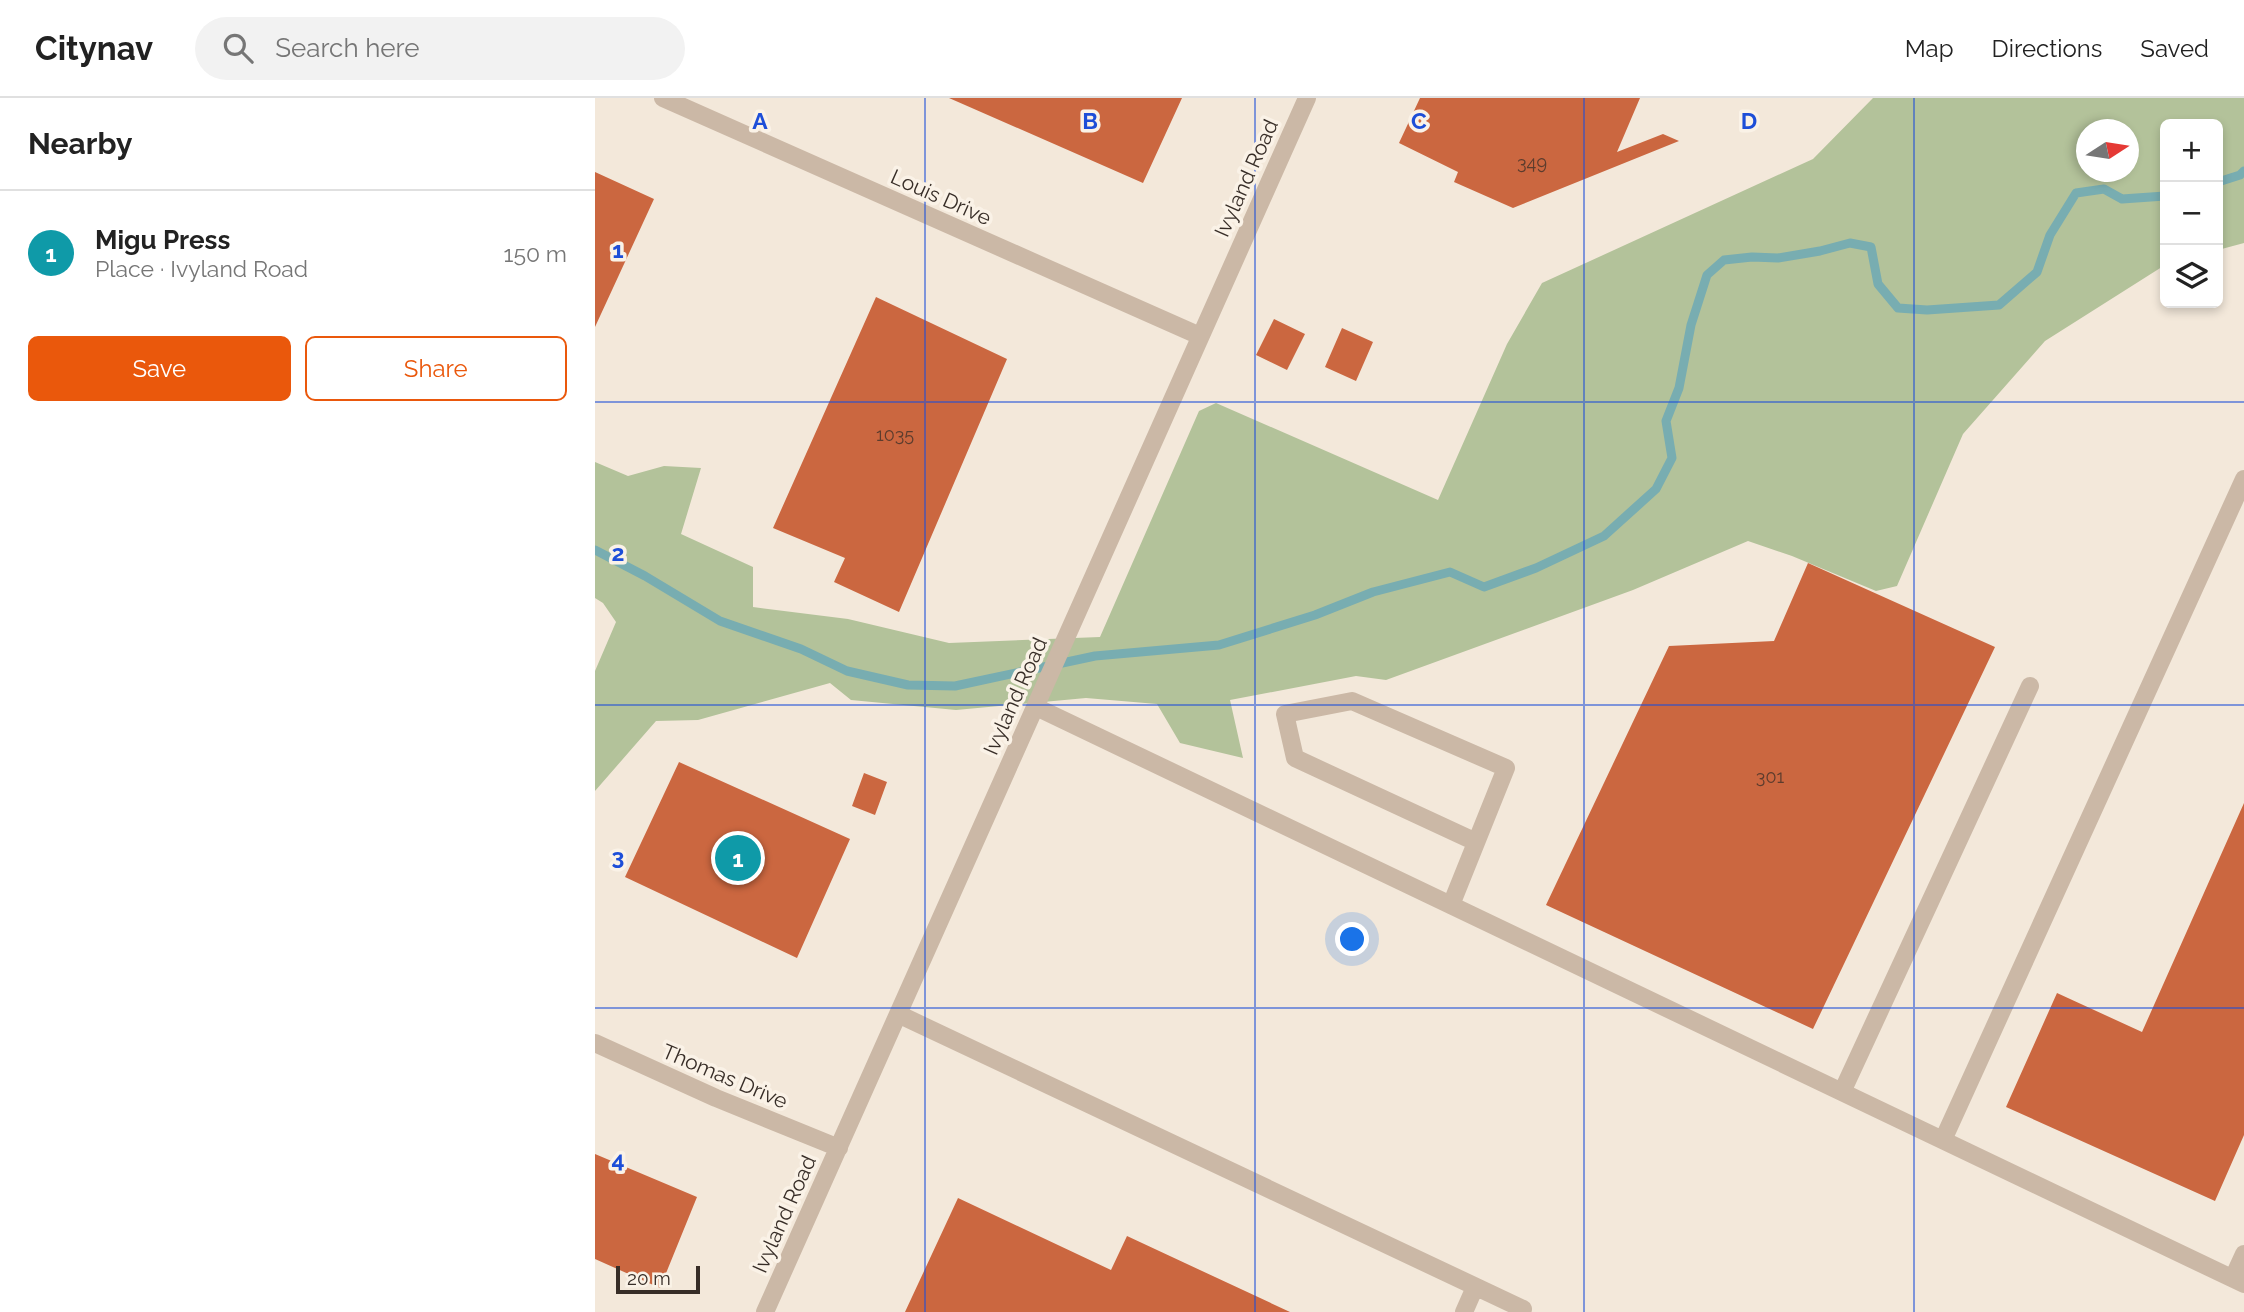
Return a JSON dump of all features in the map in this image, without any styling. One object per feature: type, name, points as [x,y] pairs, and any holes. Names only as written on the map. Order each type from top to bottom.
[{"type":"street","name":"Louis Drive","points":[[663,98],[1200,337]]},
{"type":"street","name":"Ivyland Road","points":[[765,1312],[1307,98]]},
{"type":"street","points":[[1943,1140],[2244,479]]},
{"type":"street","points":[[1842,1092],[2030,686]]},
{"type":"street","points":[[1451,905],[1506,768],[1352,701],[1285,714],[1295,758],[1476,842]]},
{"type":"street","points":[[1036,707],[2238,1281],[2244,1254]]},
{"type":"street","points":[[898,1014],[1523,1309]]},
{"type":"street","name":"Thomas Drive","points":[[595,1043],[716,1098],[839,1148]]},
{"type":"street","points":[[1464,1312],[1475,1287]]},
{"type":"green space","points":[[1873,98],[2244,98],[2244,243],[2223,249],[2223,119],[2160,119],[2160,268],[2045,341],[1963,434],[1897,586],[1876,591],[1748,541],[1633,590],[1386,680],[1356,676],[1230,700],[1243,758],[1180,743],[1157,704],[1086,698],[956,710],[851,700],[830,683],[698,720],[656,721],[595,791],[595,671],[616,622],[603,603],[595,598],[595,462],[628,476],[664,466],[701,468],[681,534],[753,567],[753,607],[848,619],[949,643],[1100,637],[1199,411],[1216,403],[1438,500],[1507,344],[1542,283],[1813,159]]},
{"type":"building","points":[[949,98],[1182,98],[1143,183]]},
{"type":"building","points":[[1420,98],[1640,98],[1617,152],[1663,134],[1679,141],[1513,208],[1454,182],[1458,172],[1399,143]]},
{"type":"building","points":[[595,172],[654,199],[595,327]]},
{"type":"building","points":[[876,297],[1007,359],[899,612],[834,582],[845,558],[773,528]]},
{"type":"building","points":[[1274,319],[1305,334],[1287,370],[1256,355]]},
{"type":"building","points":[[1342,328],[1373,342],[1356,381],[1325,367]]},
{"type":"building","points":[[1808,563],[1995,647],[1813,1029],[1546,905],[1669,646],[1774,641]]},
{"type":"building","points":[[679,762],[850,839],[797,958],[625,877]]},
{"type":"building","points":[[864,773],[887,782],[875,815],[852,806]]},
{"type":"building","points":[[2244,803],[2244,1135],[2215,1201],[2006,1107],[2057,993],[2142,1032]]},
{"type":"building","points":[[595,1154],[697,1197],[660,1288],[595,1259]]},
{"type":"building","points":[[958,1198],[1111,1270],[1127,1236],[1290,1312],[905,1312]]},
{"type":"waterway","points":[[2223,180],[2244,171]]},
{"type":"waterway","points":[[595,550],[720,621],[801,649],[847,671],[908,685],[955,686],[1095,656],[1219,645],[1315,615],[1373,592],[1450,572],[1484,587],[1536,568],[1604,536],[1656,489],[1672,458],[1666,421],[1679,388],[1691,325],[1707,275],[1724,260],[1778,258],[1850,243],[1871,247],[1878,284],[1898,308],[1927,310],[1999,305],[2037,272],[2050,235],[2076,193],[2104,189],[2122,199],[2160,196]]},
{"type":"place","name":"Migu Press","points":[[738,858]]}]
